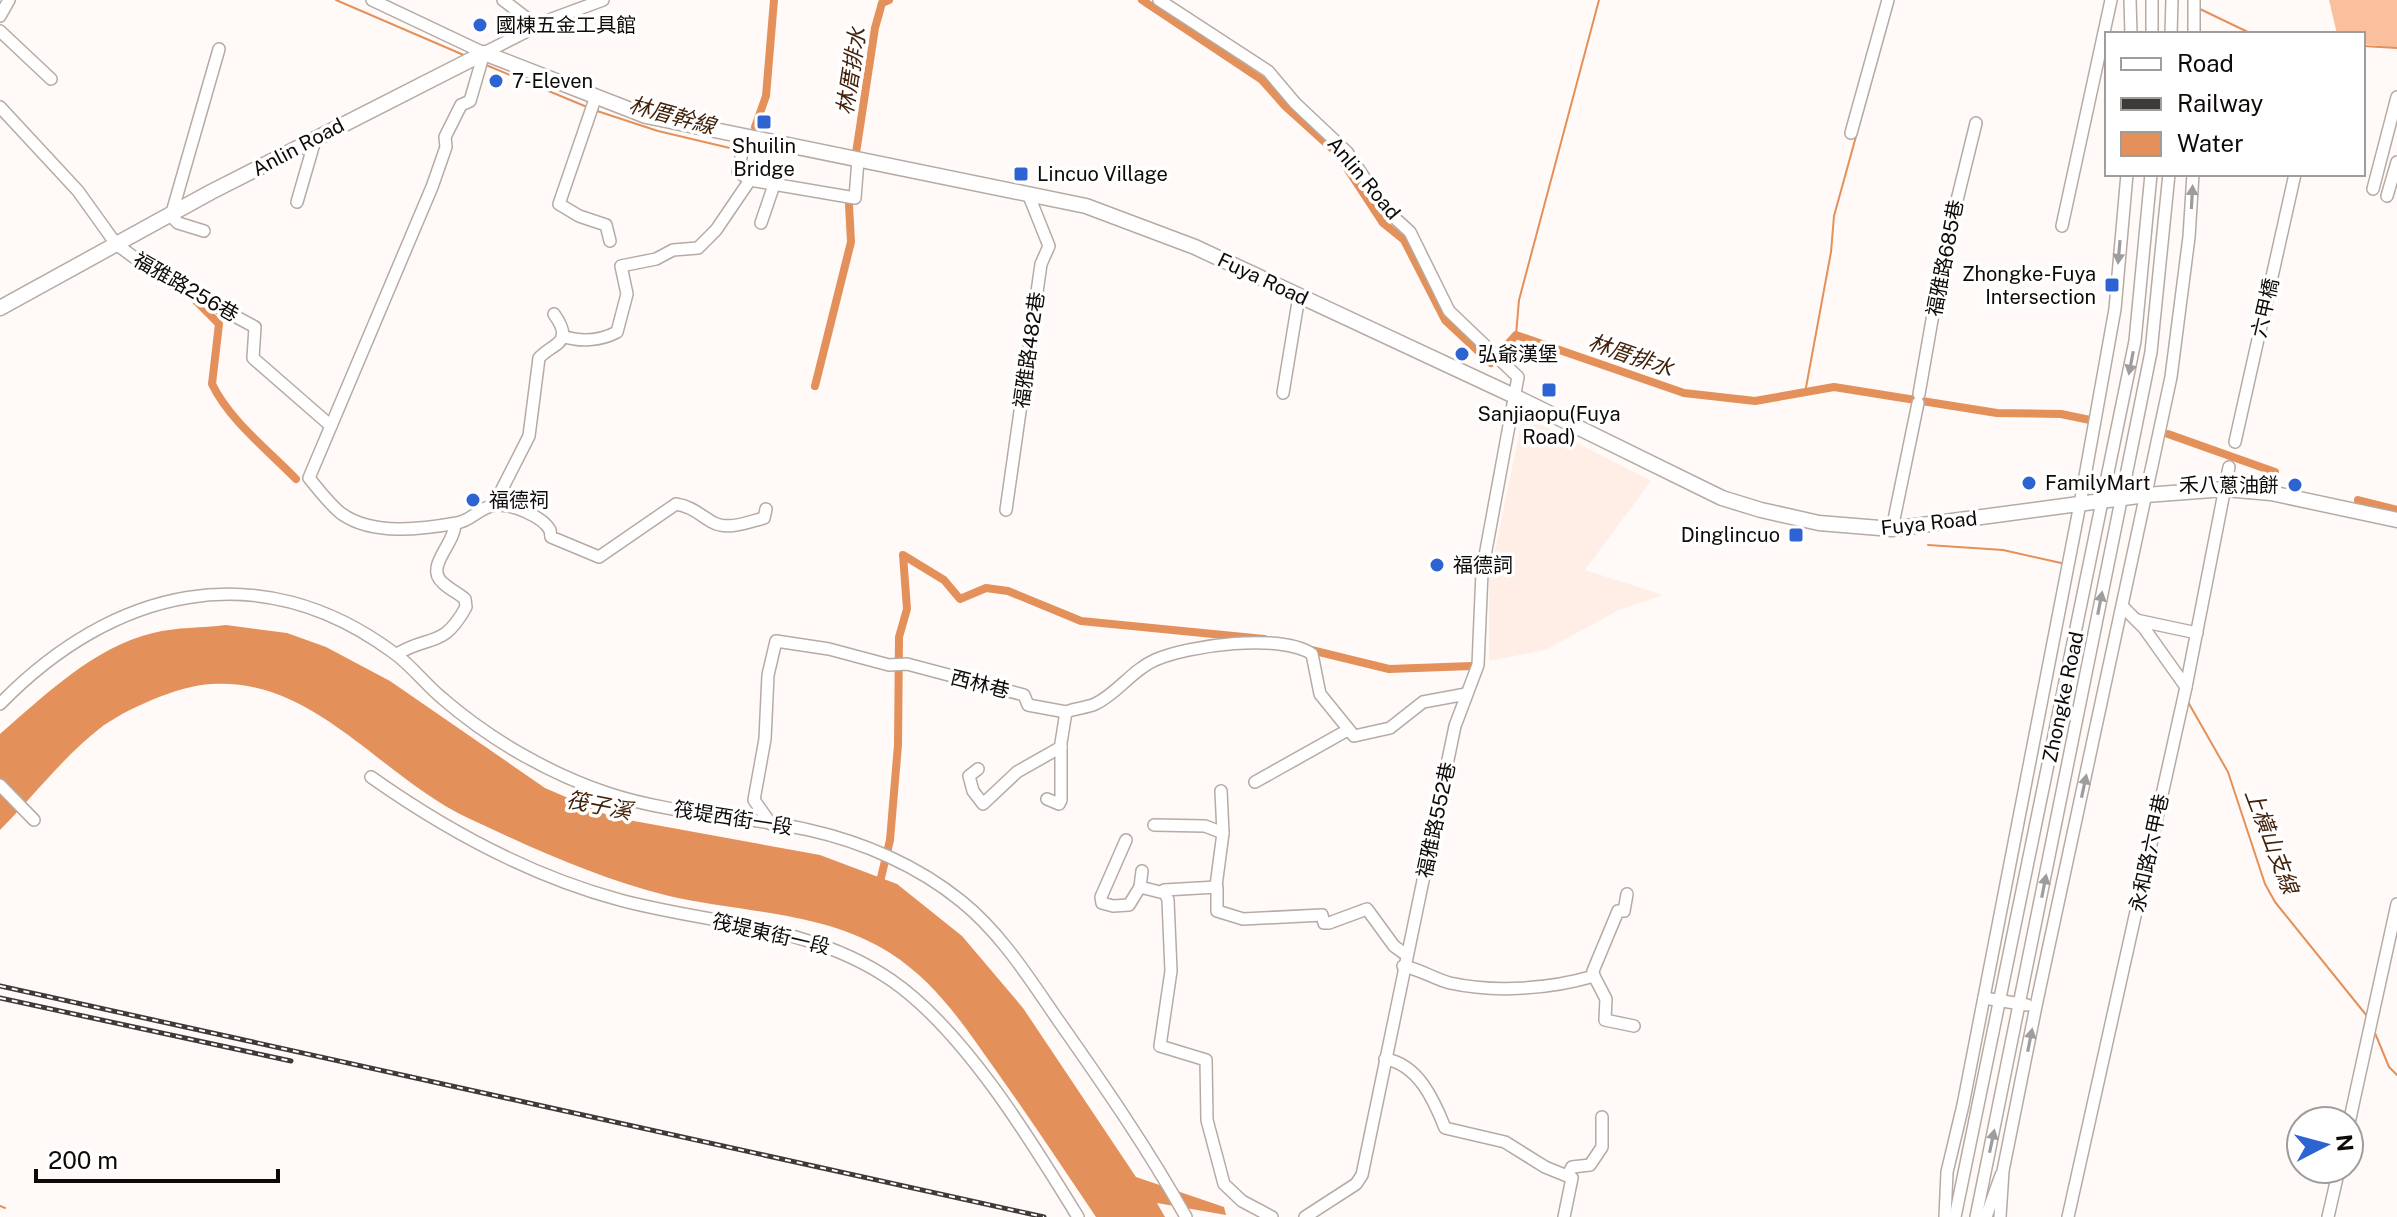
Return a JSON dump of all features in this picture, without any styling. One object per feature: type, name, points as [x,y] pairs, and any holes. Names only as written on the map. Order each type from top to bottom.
[{"type":"main road","name":"Fuya Road","points":[[478,59],[593,105],[1086,206],[1195,247],[1512,395],[1722,498],[1819,523],[1892,529],[2121,498],[2225,489],[2271,493],[2397,520]]},
{"type":"main road","name":"Anlin Road","points":[[0,308],[315,140],[478,59]]},
{"type":"street","points":[[0,16],[9,0]]},
{"type":"street","name":"Fuya Road","points":[[372,0],[478,59]]},
{"type":"street","points":[[503,0],[537,26]]},
{"type":"street","name":"Anlin Road","points":[[478,59],[537,26],[603,0]]},
{"type":"street","name":"Anlin Road","points":[[1159,0],[1268,71],[1295,103],[1347,152],[1386,210],[1410,232],[1449,311],[1518,377],[1512,395]]},
{"type":"street","points":[[1851,133],[1888,0]]},
{"type":"street","points":[[2062,226],[2111,0]]},
{"type":"street","points":[[2130,0],[2131,32]]},
{"type":"street","points":[[2152,0],[2152,32]]},
{"type":"street","points":[[2171,32],[2172,0]]},
{"type":"street","points":[[2194,0],[2194,32]]},
{"type":"street","points":[[0,31],[51,79]]},
{"type":"street","points":[[204,231],[178,223],[171,216],[219,49]]},
{"type":"street","points":[[478,59],[470,101],[461,105],[445,137],[446,147],[432,187],[309,478],[341,513],[361,522],[406,530],[455,524],[494,505],[529,436],[539,358],[558,347],[562,336],[561,325],[554,314]]},
{"type":"street","points":[[2373,189],[2397,97]]},
{"type":"street","points":[[593,105],[559,204],[579,216],[606,225],[610,241]]},
{"type":"street","name":"福雅路256巷","points":[[0,107],[78,191],[116,244],[158,275],[255,327],[253,358],[331,426]]},
{"type":"street","name":"福雅路685巷","points":[[1892,529],[1943,257],[1976,123]]},
{"type":"street","points":[[745,138],[738,172],[750,180],[855,198],[858,160]]},
{"type":"street","points":[[297,202],[315,140]]},
{"type":"street","points":[[2384,142],[2397,145]]},
{"type":"street","points":[[2387,196],[2397,162]]},
{"type":"street","name":"Zhongke Road","points":[[1947,1172],[1963,1105],[2080,504],[2115,309],[2127,176]]},
{"type":"street","name":"Zhongke Road","points":[[1955,1217],[2135,341],[2151,176]]},
{"type":"street","name":"Zhongke Road","points":[[1976,1217],[2151,352],[2169,176]]},
{"type":"street","name":"Zhongke Road","points":[[2000,1217],[2003,1171],[2036,1006],[2171,377],[2189,237],[2193,176]]},
{"type":"street","name":"六甲橋","points":[[2235,442],[2295,176]]},
{"type":"street","points":[[562,336],[579,341],[617,332],[627,294],[621,266],[656,259],[673,250],[698,248],[716,230],[750,180]]},
{"type":"street","points":[[761,223],[775,182]]},
{"type":"street","name":"福雅路482巷","points":[[1006,510],[1041,264],[1049,246],[1029,196]]},
{"type":"street","points":[[1283,393],[1299,296]]},
{"type":"street","name":"福雅路552巷","points":[[1305,1217],[1356,1184],[1362,1175],[1404,960],[1435,835],[1455,726],[1478,665],[1482,572],[1512,395]]},
{"type":"street","points":[[2225,489],[2229,467]]},
{"type":"street","name":"永和路六甲巷","points":[[2068,1217],[2186,687],[2225,489]]},
{"type":"street","points":[[494,505],[541,519],[550,530],[551,537],[599,557],[676,504],[685,505],[717,524],[730,526],[764,518],[766,509]]},
{"type":"street","points":[[397,654],[415,644],[441,638],[466,607],[465,599],[442,583],[436,570],[438,561],[452,543],[455,524]]},
{"type":"street","name":"筏堤西街一段","points":[[0,704],[51,657],[92,630],[156,604],[203,594],[250,593],[300,603],[348,622],[397,654],[443,699],[505,745],[562,776],[655,806],[811,830],[899,861],[946,889],[980,917],[1018,962],[1109,1093],[1186,1217]]},
{"type":"street","points":[[2123,607],[2186,687]]},
{"type":"street","points":[[2136,620],[2197,633]]},
{"type":"street","name":"西林巷","points":[[771,824],[754,800],[760,780],[768,675],[776,641],[829,649],[967,679],[1024,695],[1028,705],[1066,712]]},
{"type":"street","points":[[1047,799],[1059,804],[1061,800],[1061,747],[1066,712],[1079,705],[1096,704],[1155,659],[1262,642],[1294,645],[1312,654],[1320,694],[1346,731],[1354,736],[1384,730],[1402,721],[1423,702],[1466,694]]},
{"type":"street","points":[[1255,782],[1346,731]]},
{"type":"street","points":[[978,769],[969,776],[973,791],[983,804],[1017,772],[1061,747]]},
{"type":"street","name":"筏堤東街一段","points":[[371,777],[423,814],[522,864],[618,900],[791,934],[841,950],[890,979],[930,1014],[980,1073],[1045,1162],[1078,1217]]},
{"type":"street","points":[[0,785],[34,820]]},
{"type":"street","points":[[1221,791],[1223,833],[1216,886],[1219,889],[1217,911],[1232,918],[1322,915],[1324,923],[1329,923],[1367,909],[1404,960],[1450,983],[1482,987],[1539,987],[1594,976]]},
{"type":"street","points":[[1154,825],[1205,826],[1223,833]]},
{"type":"street","points":[[1126,840],[1101,901],[1113,906],[1129,905],[1140,887],[1142,871]]},
{"type":"street","points":[[1140,887],[1164,893],[1185,887],[1216,886]]},
{"type":"street","points":[[1164,893],[1168,900],[1171,971],[1160,1046],[1191,1052],[1206,1060],[1207,1120],[1224,1184],[1242,1201],[1272,1217]]},
{"type":"street","points":[[1627,894],[1624,911],[1618,911],[1594,976],[1606,999],[1605,1020],[1634,1026]]},
{"type":"street","points":[[2353,1105],[2397,904]]},
{"type":"street","points":[[1984,998],[2036,1006]]},
{"type":"street","points":[[1385,1059],[1401,1062],[1422,1083],[1445,1128],[1505,1142],[1545,1167],[1572,1178],[1564,1217]]},
{"type":"street","points":[[1568,1175],[1572,1167],[1590,1165],[1601,1150],[1602,1117]]},
{"type":"street","points":[[1986,1217],[1993,1189],[2003,1171]]},
{"type":"street","points":[[1993,1217],[2003,1171]]},
{"type":"street","points":[[1938,1217],[1947,1172]]},
{"type":"street","points":[[1945,1217],[1947,1172]]},
{"type":"street","points":[[2328,1217],[2335,1185]]},
{"type":"shaded area","points":[[2329,0],[2397,0],[2397,48],[2365,44],[2365,32],[2337,32]]},
{"type":"shaded area","points":[[1523,415],[1651,481],[1585,570],[1663,595],[1619,610],[1545,650],[1489,661],[1489,580]]},
{"type":"water","points":[[226,625],[287,633],[326,647],[390,681],[545,788],[612,817],[820,855],[897,884],[962,936],[1023,1008],[1136,1177],[1224,1207],[1226,1215],[1157,1203],[1165,1217],[1096,1217],[961,1022],[936,992],[907,965],[865,939],[811,921],[669,896],[617,881],[542,852],[436,800],[346,733],[283,696],[248,686],[211,684],[184,689],[137,707],[109,722],[86,740],[0,830],[0,734],[71,674],[110,649],[162,631]]},
{"type":"waterway","name":"林厝幹線","points":[[336,0],[466,56]]},
{"type":"waterway","points":[[755,127],[766,96],[774,0]]},
{"type":"waterway","name":"林厝排水","points":[[856,153],[875,28],[882,3],[889,0]]},
{"type":"waterway","name":"林厝排水","points":[[1142,0],[1262,80],[1285,106],[1337,153],[1383,223],[1404,240],[1445,320],[1491,363],[1516,335],[1684,393],[1755,401],[1834,387],[1997,413],[2061,414],[2090,420]]},
{"type":"waterway","points":[[1516,335],[1519,300],[1599,0]]},
{"type":"waterway","points":[[2200,9],[2248,32]]},
{"type":"waterway","points":[[1805,393],[1831,252],[1834,216],[1889,17]]},
{"type":"waterway","points":[[2365,46],[2397,48]]},
{"type":"waterway","name":"林厝幹線","points":[[486,65],[587,107]]},
{"type":"waterway","name":"林厝幹線","points":[[597,111],[658,131],[734,149]]},
{"type":"waterway","points":[[815,386],[851,242],[849,205]]},
{"type":"waterway","points":[[191,296],[219,324],[212,384],[220,398],[239,423],[296,479]]},
{"type":"waterway","name":"林厝排水","points":[[2168,434],[2275,472]]},
{"type":"waterway","name":"林厝排水","points":[[2358,500],[2397,510]]},
{"type":"waterway","name":"上橫山支線","points":[[1928,545],[2003,550],[2061,563]]},
{"type":"waterway","points":[[879,886],[890,840],[898,745],[899,637],[907,609],[903,555],[944,580],[960,599],[986,588],[1008,591],[1081,621],[1264,639]]},
{"type":"waterway","points":[[1307,649],[1389,669],[1472,666]]},
{"type":"waterway","name":"上橫山支線","points":[[2188,702],[2228,772],[2265,884],[2275,902],[2367,1016]]},
{"type":"waterway","name":"上橫山支線","points":[[2375,1033],[2389,1067],[2397,1075]]},
{"type":"waterway","points":[[0,1206],[5,1208]]},
{"type":"railway","points":[[0,986],[1044,1217]]},
{"type":"railway","points":[[0,998],[291,1061]]},
{"type":"place","name":"國棟五金工具館","points":[[480,25]]},
{"type":"place","name":"7-Eleven","points":[[496,81]]},
{"type":"place","name":"Shuilin Bridge","points":[[764,122]]},
{"type":"place","name":"Lincuo Village","points":[[1021,174]]},
{"type":"place","name":"Zhongke-Fuya Intersection","points":[[2112,285]]},
{"type":"place","name":"弘爺漢堡","points":[[1462,354]]},
{"type":"place","name":"Sanjiaopu(Fuya Road)","points":[[1549,390]]},
{"type":"place","name":"FamilyMart","points":[[2029,483]]},
{"type":"place","name":"禾八蔥油餅","points":[[2295,485]]},
{"type":"place","name":"福德祠","points":[[473,500]]},
{"type":"place","name":"Dinglincuo","points":[[1796,535]]},
{"type":"place","name":"福德詞","points":[[1437,565]]},
{"type":"water label","name":"筏子溪","points":[[599,805]]}]
